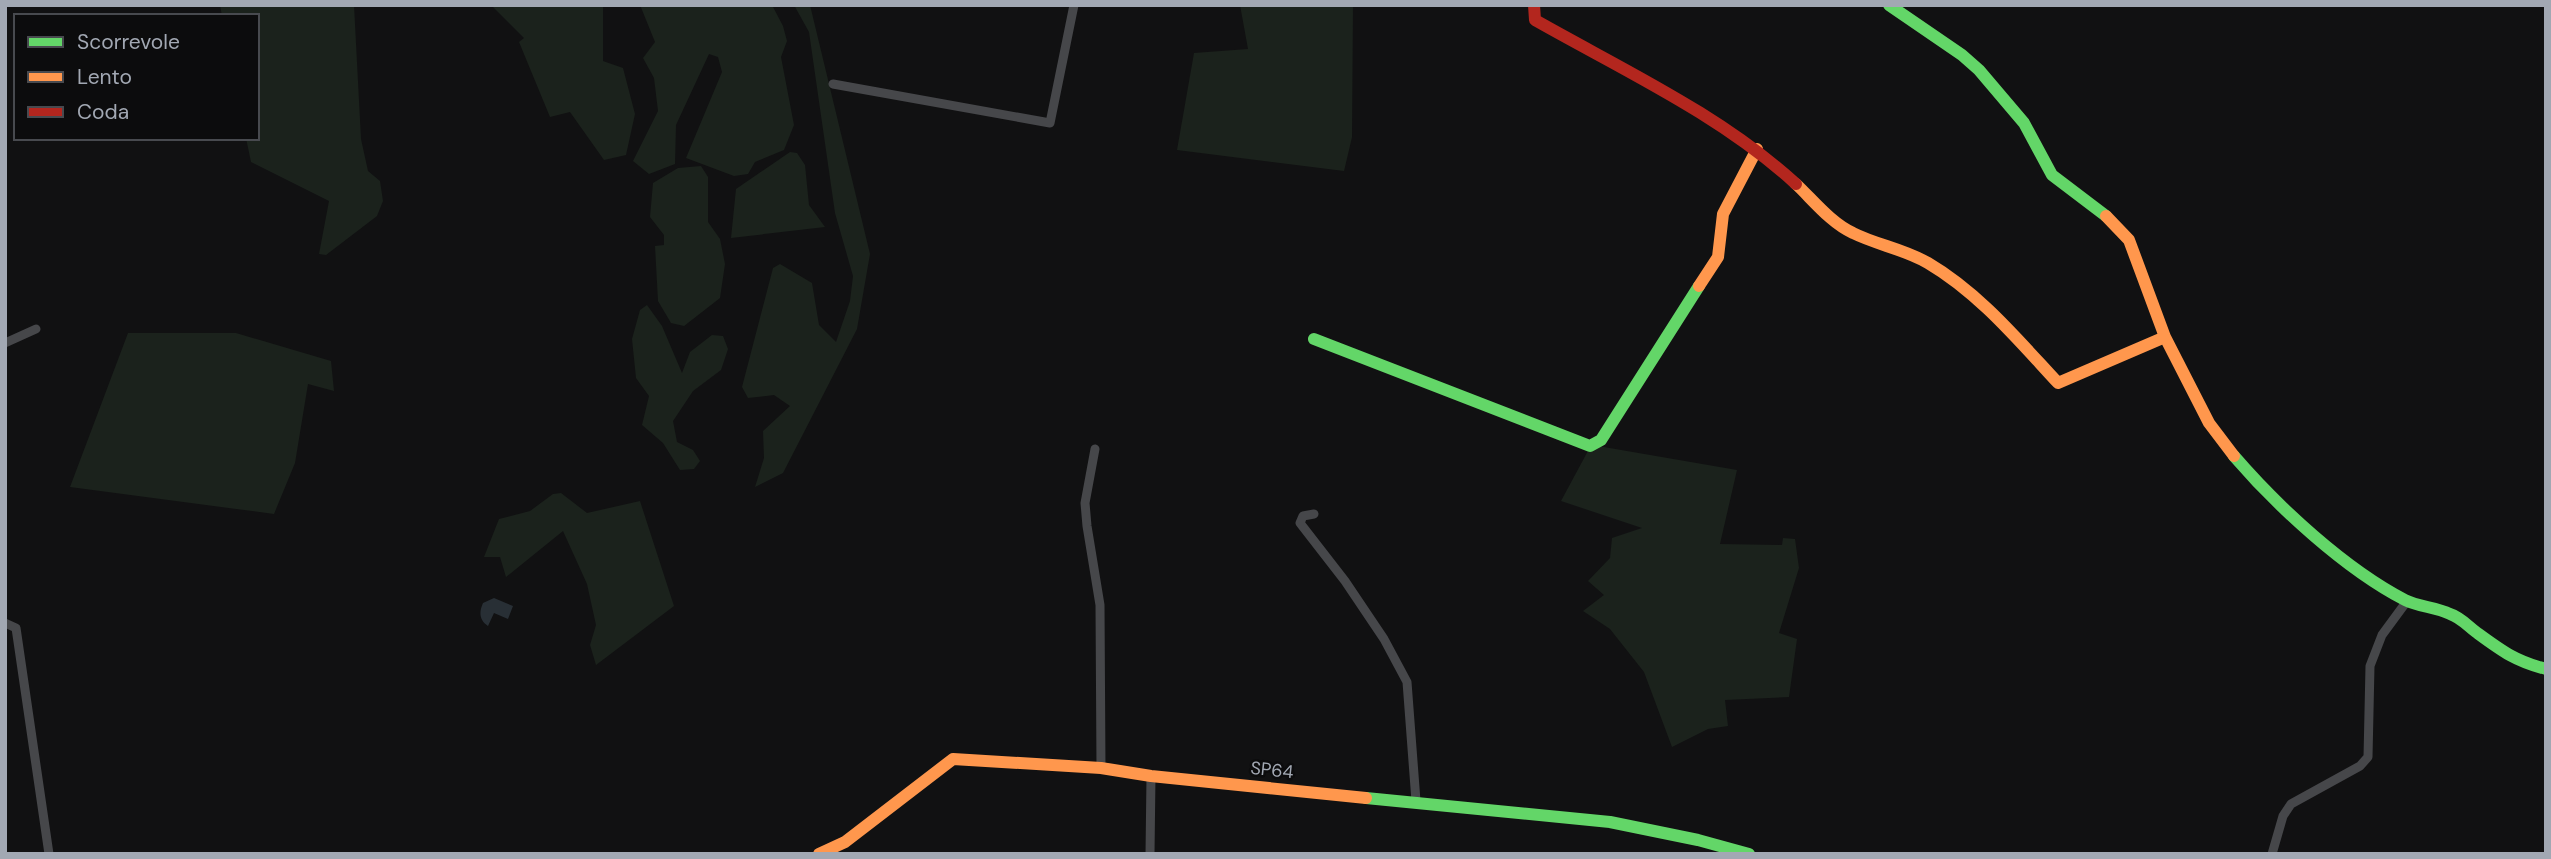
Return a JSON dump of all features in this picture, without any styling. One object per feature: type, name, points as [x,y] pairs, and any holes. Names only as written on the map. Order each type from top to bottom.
[{"type":"street","points":[[833,84],[1050,123],[1074,5]]},
{"type":"street","points":[[1534,5],[1535,20],[1701,112],[1757,149],[1843,228],[1856,236],[1910,253],[1966,290],[1990,311],[2058,383],[2165,337]]},
{"type":"street","points":[[1889,5],[1962,55],[1979,70],[2003,95],[2024,123],[2052,175],[2100,210],[2129,240],[2165,337],[2209,423],[2252,477],[2346,562],[2406,601],[2452,614],[2509,656],[2522,663],[2546,669]]},
{"type":"street","points":[[1314,339],[1515,418],[1590,446],[1594,445],[1601,440],[1718,257],[1723,214],[1757,149]]},
{"type":"street","points":[[5,344],[36,329]]},
{"type":"street","points":[[1095,449],[1085,503],[1100,604],[1101,768]]},
{"type":"street","points":[[1314,513],[1303,516],[1300,523],[1345,581],[1384,639],[1407,682],[1416,801]]},
{"type":"street","points":[[2272,854],[2283,816],[2291,804],[2360,766],[2368,757],[2370,666],[2382,635],[2406,601]]},
{"type":"street","points":[[5,623],[16,628],[49,854]]},
{"type":"street","name":"SP64","points":[[819,854],[845,842],[953,759],[1101,768],[1152,776],[1610,822],[1698,840],[1749,854]]},
{"type":"street","points":[[1150,854],[1152,776]]},
{"type":"shaded area","points":[[220,5],[354,5],[361,139],[368,171],[380,181],[383,201],[377,216],[326,255],[319,254],[329,201],[251,162],[246,140],[259,140],[259,14],[222,14]]},
{"type":"shaded area","points":[[491,5],[603,5],[603,61],[623,68],[635,114],[626,155],[604,160],[570,112],[550,117],[519,42],[524,38]]},
{"type":"shaded area","points":[[640,5],[772,5],[787,41],[781,57],[794,125],[784,150],[755,162],[748,174],[734,176],[686,158],[722,72],[718,57],[709,54],[676,125],[675,164],[649,174],[633,161],[658,111],[654,78],[643,58],[655,42]]},
{"type":"shaded area","points":[[794,5],[810,5],[870,254],[857,329],[783,473],[755,487],[764,458],[763,431],[790,406],[774,395],[748,398],[742,387],[773,268],[780,264],[812,283],[819,325],[836,342],[850,301],[853,276],[835,213],[809,32]]},
{"type":"shaded area","points":[[1240,5],[1353,5],[1352,137],[1344,171],[1177,150],[1194,53],[1248,49]]},
{"type":"shaded area","points":[[790,152],[797,153],[805,165],[809,205],[825,227],[731,238],[736,189]]},
{"type":"shaded area","points":[[701,166],[708,177],[708,222],[720,239],[725,264],[720,298],[684,326],[671,323],[658,301],[655,246],[664,245],[664,235],[650,217],[653,183],[678,168]]},
{"type":"shaded area","points":[[647,305],[662,326],[682,373],[690,352],[712,335],[723,336],[728,349],[721,370],[693,391],[673,421],[677,442],[693,450],[700,461],[694,469],[680,470],[663,443],[642,425],[649,396],[636,378],[632,339],[640,310]]},
{"type":"shaded area","points":[[128,333],[236,333],[331,361],[334,391],[308,384],[295,463],[274,514],[70,487]]},
{"type":"shaded area","points":[[1598,446],[1737,470],[1720,544],[1782,545],[1783,538],[1795,539],[1799,568],[1779,633],[1797,639],[1789,697],[1725,700],[1728,726],[1708,729],[1672,747],[1644,672],[1610,629],[1583,611],[1604,595],[1588,581],[1610,558],[1612,538],[1642,528],[1561,501],[1589,449]]},
{"type":"shaded area","points":[[561,493],[587,513],[640,501],[674,606],[596,665],[590,645],[596,625],[587,584],[563,531],[506,577],[500,557],[484,557],[499,519],[530,511],[553,494]]},
{"type":"shaded area","points":[[494,598],[513,606],[508,619],[494,613],[488,626],[481,618],[481,610],[483,603]]},
{"type":"traffic: fast","points":[[1889,5],[1962,55],[1979,70],[2024,123],[2052,175],[2106,216]]},
{"type":"traffic: fast","points":[[1314,339],[1590,446],[1601,440],[1699,286]]},
{"type":"traffic: fast","points":[[2234,456],[2292,516],[2359,572],[2405,600],[2454,615],[2509,655],[2546,669]]},
{"type":"traffic: fast","points":[[1366,798],[1610,822],[1698,840],[1749,854]]},
{"type":"traffic: slow","points":[[1699,286],[1718,257],[1723,214],[1757,149]]},
{"type":"traffic: slow","points":[[1796,184],[1845,229],[1919,258],[1947,275],[1997,318],[2058,383],[2165,337]]},
{"type":"traffic: slow","points":[[2106,216],[2129,240],[2165,337],[2209,423],[2234,456]]},
{"type":"traffic: slow","points":[[819,854],[845,842],[953,759],[1101,768],[1151,776],[1366,798]]},
{"type":"traffic: jam","points":[[1534,5],[1535,20],[1704,115],[1767,159],[1796,184]]}]
